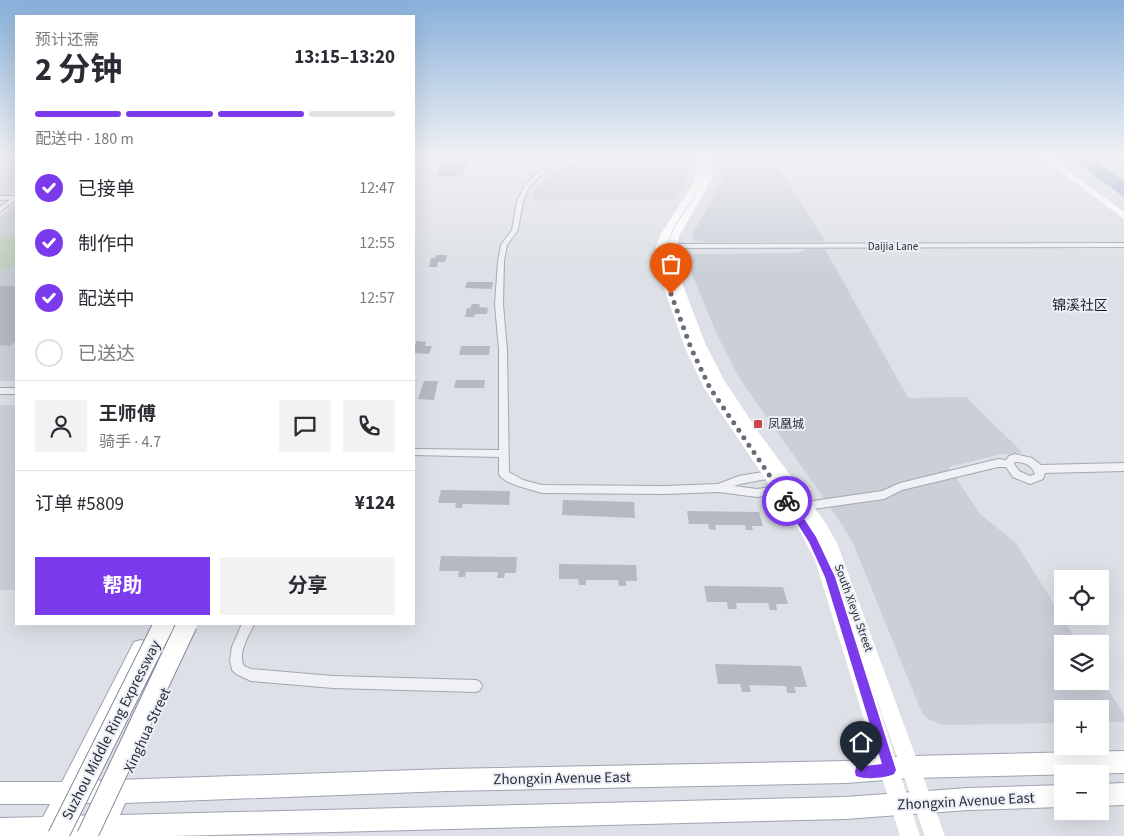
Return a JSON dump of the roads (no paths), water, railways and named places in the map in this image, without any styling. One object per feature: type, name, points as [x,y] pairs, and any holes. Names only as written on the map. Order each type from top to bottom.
[{"type":"highway","name":"Suzhou Middle Ring Expressway","points":[[51,833],[163,625]]},
{"type":"highway","name":"Suzhou Middle Ring Expressway","points":[[96,833],[187,625]]},
{"type":"main road","name":"South Xieyu Street","points":[[691,194],[665,234],[674,275],[707,359],[718,380],[820,526],[840,566],[900,768],[900,805],[910,836]]},
{"type":"main road","name":"South Xieyu Street","points":[[699,194],[675,236],[667,246],[661,263],[691,348],[710,388],[812,540],[830,577],[900,768],[923,802],[935,836]]},
{"type":"main road","points":[[1094,194],[1124,216]]},
{"type":"main road","points":[[1102,194],[1124,210]]},
{"type":"main road","points":[[51,833],[67,792],[152,625]]},
{"type":"main road","name":"Xinghua Street","points":[[96,833],[119,792],[197,625]]},
{"type":"main road","name":"Zhongxin Avenue East","points":[[0,793],[119,792],[436,780],[846,772],[900,768],[1124,762]]},
{"type":"main road","points":[[1109,795],[1124,794]]},
{"type":"main road","name":"Zhongxin Avenue East","points":[[0,829],[51,833],[96,833],[845,808],[923,802],[1054,796]]},
{"type":"street","points":[[523,194],[520,201],[515,230],[504,245],[499,296],[504,350],[503,469],[508,478],[542,489],[664,490],[719,488],[758,493],[780,490]]},
{"type":"street","points":[[0,198],[15,197]]},
{"type":"street","points":[[0,210],[15,198]]},
{"type":"street","name":"Daijia Lane","points":[[667,246],[1124,245]]},
{"type":"street","points":[[0,391],[15,391]]},
{"type":"street","points":[[415,452],[503,454]]},
{"type":"street","points":[[1020,458],[1029,461],[1038,468],[1040,476],[1030,480],[1016,474],[1009,464],[1012,459],[1020,458]]},
{"type":"street","points":[[806,506],[884,495],[900,487],[998,464],[1009,464]]},
{"type":"street","points":[[1038,468],[1124,467]]},
{"type":"street","points":[[719,488],[739,480],[769,475]]},
{"type":"street","points":[[248,625],[236,652],[236,663],[240,670],[251,675],[333,682],[476,686]]},
{"type":"place","name":"凤凰城","points":[[758,424]]},
{"type":"district","name":"锦溪社区","points":[[1080,305]]}]
